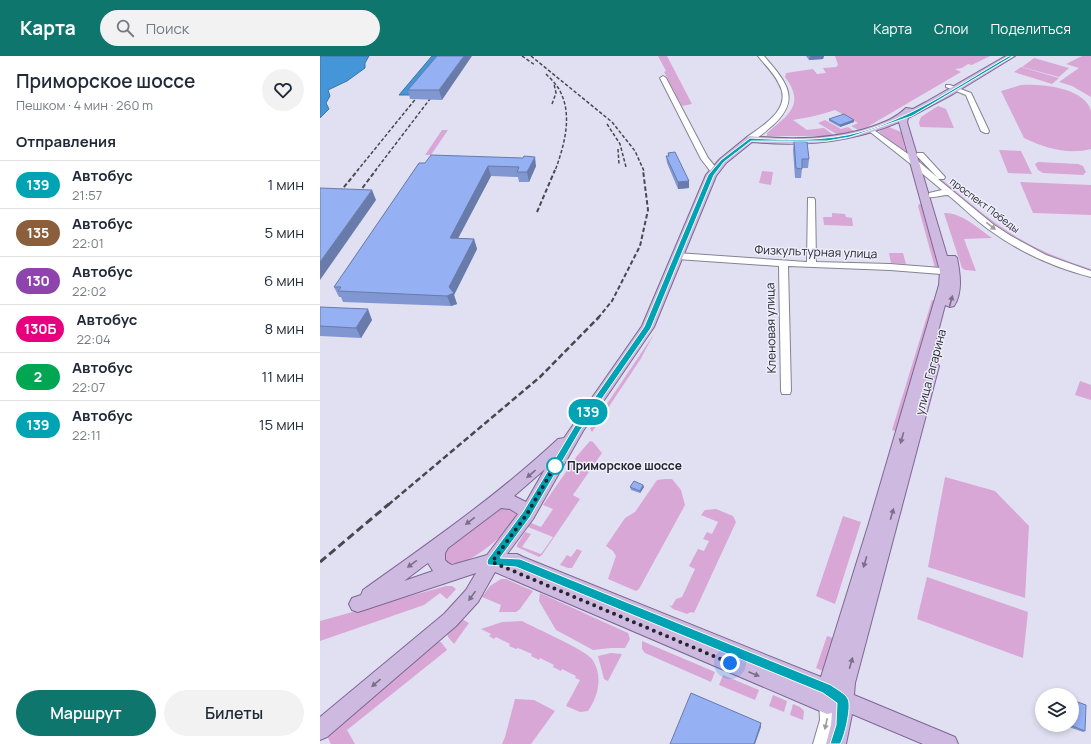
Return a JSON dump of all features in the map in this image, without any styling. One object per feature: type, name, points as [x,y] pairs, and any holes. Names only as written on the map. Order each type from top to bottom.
[{"type":"main road","points":[[320,730],[450,620],[472,596],[492,562],[527,514],[578,427],[648,328],[676,256],[714,170],[723,161],[750,139],[771,141],[827,140],[871,130],[907,116],[1000,56]]},
{"type":"main road","points":[[951,87],[1011,56]]},
{"type":"main road","name":"улица Гагарина","points":[[836,744],[841,725],[832,698],[903,434],[950,271],[932,195],[923,168],[903,122],[907,116]]},
{"type":"main road","name":"улица Гагарина","points":[[832,698],[845,683],[956,283],[950,271],[923,168]]},
{"type":"main road","points":[[578,427],[536,470],[443,542],[358,604],[451,572],[492,562],[554,584],[948,744]]},
{"type":"main road","points":[[497,501],[507,501],[518,504],[527,514]]},
{"type":"main road","points":[[443,542],[437,552],[436,562],[442,569],[451,572]]},
{"type":"street","points":[[750,139],[781,113],[786,98],[782,85],[762,56]]},
{"type":"street","points":[[663,78],[705,159],[714,170]]},
{"type":"street","points":[[951,87],[969,94],[985,131]]},
{"type":"street","points":[[871,130],[923,168]]},
{"type":"street","name":"проспект Победы","points":[[923,168],[950,193],[999,232],[1043,257],[1091,274]]},
{"type":"street","name":"проспект Победы","points":[[923,168],[1020,237],[1056,256],[1091,267]]},
{"type":"street","points":[[932,195],[940,192],[950,193]]},
{"type":"street","points":[[811,200],[812,264]]},
{"type":"street","name":"Физкультурная улица","points":[[676,256],[950,271]]},
{"type":"street","name":"Кленовая улица","points":[[783,263],[786,391]]},
{"type":"street","name":"улица Гагарина","points":[[821,744],[828,720],[832,698]]},
{"type":"shaded area","points":[[658,56],[667,56],[692,104],[682,106],[664,72],[666,71]]},
{"type":"shaded area","points":[[835,56],[990,56],[972,65],[968,64],[962,68],[955,69],[961,72],[867,127],[858,130],[851,126],[858,123],[835,110],[793,120],[807,130],[824,128],[835,136],[767,136],[767,133],[782,121],[792,109],[794,95],[785,77],[786,73],[813,69],[817,74],[826,73],[823,68],[836,67],[838,65]]},
{"type":"shaded area","points":[[1082,56],[1091,56],[1091,97],[1072,86],[1059,82],[1079,68],[1066,64]]},
{"type":"shaded area","points":[[1034,58],[1069,68],[1059,77],[1022,67]]},
{"type":"shaded area","points":[[1021,67],[1059,78],[1052,84],[1014,72]]},
{"type":"shaded area","points":[[1021,85],[1050,86],[1061,89],[1071,92],[1087,103],[1091,111],[1091,149],[1082,151],[1057,150],[1024,138],[1001,91]]},
{"type":"shaded area","points":[[938,106],[946,109],[954,128],[920,127],[919,122],[921,117]]},
{"type":"shaded area","points":[[825,120],[841,129],[848,127],[854,131],[838,135],[818,123]]},
{"type":"shaded area","points":[[889,127],[901,132],[906,153],[879,132]]},
{"type":"shaded area","points":[[442,130],[448,130],[431,155],[425,155]]},
{"type":"shaded area","points":[[999,150],[1021,151],[1032,174],[1008,173]]},
{"type":"shaded area","points":[[1038,162],[1078,164],[1083,166],[1086,172],[1083,175],[1043,173],[1038,170],[1035,164]]},
{"type":"shaded area","points":[[762,171],[773,172],[771,185],[759,183]]},
{"type":"shaded area","points":[[930,173],[934,173],[987,216],[1020,239],[1054,256],[1091,269],[1091,271],[1044,254],[1005,234],[983,218]]},
{"type":"shaded area","points":[[1020,182],[1091,185],[1091,215],[1033,213]]},
{"type":"shaded area","points":[[919,204],[923,204],[939,266],[937,268],[935,268],[918,206]]},
{"type":"shaded area","points":[[832,213],[845,214],[846,217],[852,218],[853,226],[824,225],[823,217],[832,217]]},
{"type":"shaded area","points":[[944,213],[950,213],[963,218],[992,238],[964,239],[976,271],[965,270],[962,268]]},
{"type":"shaded area","points":[[889,253],[903,253],[906,264],[891,263]]},
{"type":"shaded area","points":[[932,300],[936,301],[898,432],[892,430]]},
{"type":"shaded area","points":[[654,334],[640,360],[592,432],[590,429]]},
{"type":"shaded area","points":[[1080,381],[1091,385],[1091,400],[1075,395]]},
{"type":"shaded area","points":[[590,441],[593,442],[602,453],[573,495],[580,499],[542,555],[539,557],[517,547],[525,532],[531,534],[522,547],[541,554],[553,537],[528,527],[531,523],[541,527],[553,509],[543,505],[577,456]]},
{"type":"shaded area","points":[[945,477],[995,491],[1029,526],[1025,598],[928,567]]},
{"type":"shaded area","points":[[672,479],[681,490],[685,505],[639,589],[636,591],[608,579],[616,556],[613,551],[606,546],[625,518],[635,512],[657,480]]},
{"type":"shaded area","points":[[506,505],[519,512],[515,520],[498,539],[475,556],[464,561],[453,563],[445,561],[442,555],[448,546],[497,509]]},
{"type":"shaded area","points":[[716,509],[733,516],[736,522],[694,613],[691,612],[687,614],[673,609],[669,605],[672,606],[676,599],[682,597],[695,569],[689,566],[698,549],[704,551],[709,541],[703,539],[707,532],[712,534],[718,522],[701,515],[705,510]]},
{"type":"shaded area","points":[[843,516],[861,522],[835,604],[816,596]]},
{"type":"shaded area","points":[[577,549],[582,551],[572,568],[560,565],[567,555],[571,557]]},
{"type":"shaded area","points":[[927,577],[1028,612],[1023,658],[917,619]]},
{"type":"shaded area","points":[[501,579],[506,579],[533,591],[520,609],[516,612],[499,612],[501,605],[482,597],[490,586]]},
{"type":"shaded area","points":[[446,586],[452,586],[456,589],[447,599],[440,593],[424,605],[320,641],[320,621]]},
{"type":"shaded area","points":[[540,593],[628,633],[630,639],[625,648],[593,650],[556,630],[539,601]]},
{"type":"shaded area","points":[[462,619],[469,623],[454,644],[448,637],[447,633]]},
{"type":"shaded area","points":[[522,621],[580,650],[592,659],[598,672],[598,685],[595,698],[588,711],[580,712],[566,706],[580,680],[575,678],[576,676],[562,669],[561,671],[553,667],[554,665],[540,658],[539,660],[531,656],[532,654],[509,646],[510,644],[496,637],[494,639],[489,636],[491,634],[481,629],[502,622]]},
{"type":"shaded area","points":[[827,636],[833,638],[823,671],[816,668]]},
{"type":"shaded area","points":[[436,641],[441,642],[447,650],[347,730],[355,744],[331,744],[326,734]]},
{"type":"shaded area","points":[[642,641],[715,672],[711,682],[645,653],[642,649]]},
{"type":"shaded area","points":[[611,653],[622,654],[608,681],[604,679],[598,656]]},
{"type":"shaded area","points":[[723,675],[759,690],[755,700],[719,685]]},
{"type":"shaded area","points":[[773,695],[787,701],[784,712],[769,706]]},
{"type":"shaded area","points":[[515,699],[534,700],[555,711],[531,744],[502,744]]},
{"type":"shaded area","points":[[793,704],[800,707],[804,711],[803,720],[790,715]]},
{"type":"water","points":[[320,56],[369,56],[365,63],[365,68],[347,81],[328,90],[330,96],[326,103],[329,109],[320,118]]},
{"type":"water","points":[[432,56],[445,56],[413,95],[399,95]]},
{"type":"building","points":[[437,56],[464,56],[439,90],[408,90]]},
{"type":"building","points":[[844,114],[854,120],[840,125],[829,119]]},
{"type":"building","points":[[794,141],[807,142],[809,159],[802,159],[802,169],[796,168]]},
{"type":"building","points":[[675,152],[689,181],[678,182],[666,156],[669,156],[668,153]]},
{"type":"building","points":[[431,155],[523,158],[524,156],[535,157],[527,172],[517,172],[519,167],[488,166],[450,238],[474,239],[449,287],[454,293],[447,296],[338,291],[341,287],[334,287],[419,163],[425,163]]},
{"type":"building","points":[[320,188],[372,190],[320,262]]},
{"type":"building","points":[[320,307],[368,309],[356,328],[320,326]]},
{"type":"building","points":[[634,481],[643,485],[640,491],[630,487]]},
{"type":"building","points":[[691,693],[761,723],[754,744],[670,744]]},
{"type":"building","points":[[1079,702],[1086,705],[1085,731],[1079,729]]},
{"type":"railway","points":[[522,56],[535,65]]},
{"type":"railway","points":[[531,56],[612,122],[635,151],[644,171]]},
{"type":"railway","points":[[546,74],[556,84],[560,91],[564,101],[567,121],[564,141],[555,171]]},
{"type":"railway","points":[[552,104],[556,93],[554,84]]},
{"type":"railway","points":[[357,171],[422,91]]},
{"type":"railway","points":[[375,171],[436,91]]},
{"type":"railway","points":[[607,124],[620,144],[626,167]]},
{"type":"railway","points":[[618,149],[619,164]]},
{"type":"railway","points":[[335,198],[358,170]]},
{"type":"railway","points":[[354,199],[376,170]]},
{"type":"railway","points":[[537,212],[555,170]]},
{"type":"railway","points":[[598,318],[612,301],[640,246],[648,210],[643,170]]},
{"type":"railway","points":[[388,505],[540,377],[599,317]]},
{"type":"railway","points":[[320,562],[389,504]]},
{"type":"bus line","name":"139","points":[[836,744],[841,725],[843,701],[827,689],[517,562],[492,562],[527,514],[578,427],[648,328],[676,256],[711,175],[723,161],[750,139],[771,141],[827,140],[859,134],[910,115],[1011,56]]},
{"type":"place","name":"Приморское шоссе","points":[[555,466]]},
{"type":"route","points":[[555,466],[556,464],[527,514],[492,562],[510,571],[730,663]]}]
